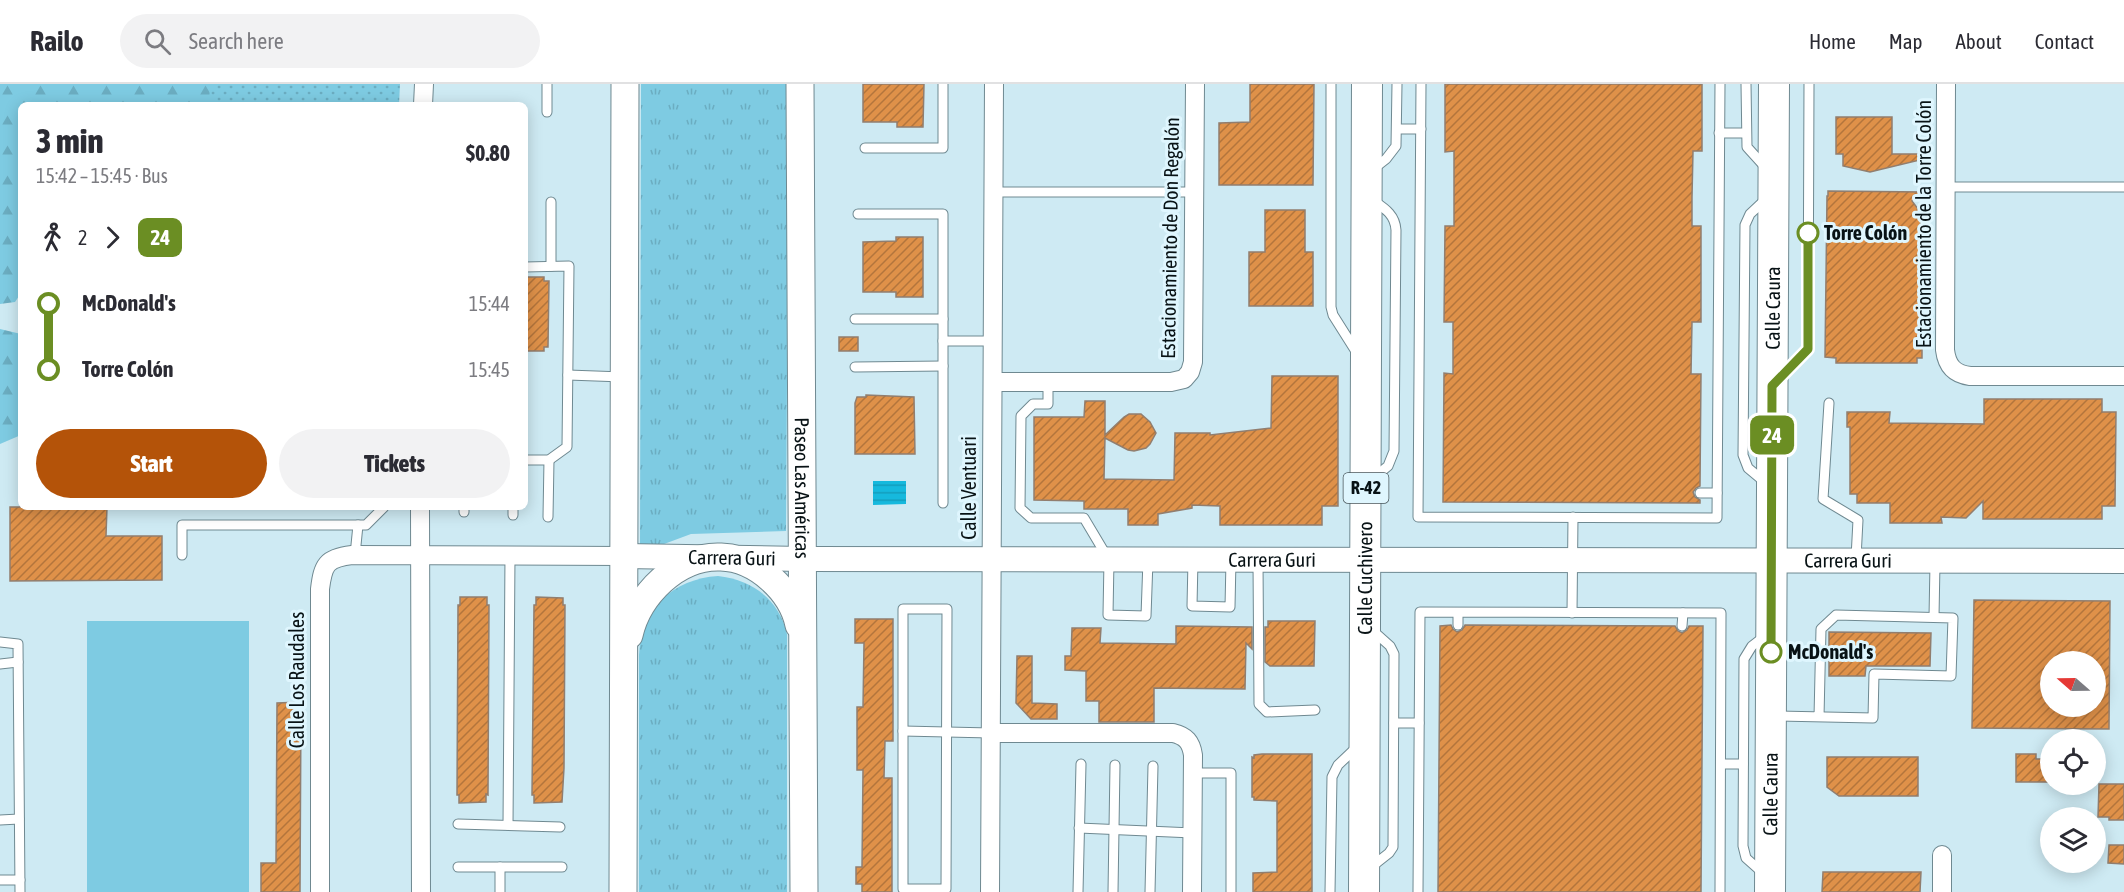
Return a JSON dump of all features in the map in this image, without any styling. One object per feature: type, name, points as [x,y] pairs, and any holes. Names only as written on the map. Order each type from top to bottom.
[{"type":"main road","points":[[623,892],[625,84]]},
{"type":"main road","name":"Paseo Las Américas","points":[[800,84],[804,892]]},
{"type":"main road","name":"Calle Cuchivero","points":[[1364,882],[1368,84]]},
{"type":"main road","name":"Calle Caura","points":[[1770,886],[1774,84]]},
{"type":"main road","points":[[624,658],[637,611],[645,597],[659,582],[672,572],[690,564],[721,556],[758,569],[775,581],[797,613],[804,646]]},
{"type":"street","points":[[423,102],[424,84]]},
{"type":"street","name":"Calle Ventuari","points":[[990,892],[994,84]]},
{"type":"street","name":"Estacionamiento de Don Regalón","points":[[993,382],[1171,382],[1184,379],[1193,362],[1195,84]]},
{"type":"street","name":"Estacionamiento de la Torre Colón","points":[[1946,84],[1945,350],[1951,368],[1960,374],[1970,376],[2124,376]]},
{"type":"street","points":[[420,510],[421,892]]},
{"type":"street","name":"Calle Los Raudales","points":[[320,892],[320,589],[326,564],[334,558],[355,555],[419,555]]},
{"type":"street","name":"Carrera Guri","points":[[419,555],[992,560],[2124,561]]},
{"type":"street","points":[[991,733],[1178,734],[1186,738],[1191,744],[1193,773],[1192,892]]},
{"type":"street","points":[[1942,855],[1942,892]]},
{"type":"lane","points":[[547,84],[547,112]]},
{"type":"lane","points":[[865,148],[943,148],[943,84]]},
{"type":"lane","points":[[1331,84],[1330,307],[1366,368]]},
{"type":"lane","points":[[1366,484],[1388,466],[1394,451],[1396,230],[1391,214],[1367,185],[1396,146],[1397,84]]},
{"type":"lane","points":[[1421,84],[1418,517],[1717,518],[1720,84]]},
{"type":"lane","points":[[1746,84],[1747,147],[1774,184],[1750,214],[1745,225],[1743,455],[1748,468],[1772,489]]},
{"type":"lane","points":[[1772,386],[1808,349],[1809,84]]},
{"type":"lane","points":[[1397,129],[1421,129]]},
{"type":"lane","points":[[1719,133],[1746,133]]},
{"type":"lane","points":[[1946,187],[2124,187]]},
{"type":"lane","points":[[993,192],[1194,192]]},
{"type":"lane","points":[[551,202],[551,266]]},
{"type":"lane","points":[[858,214],[943,214],[943,503]]},
{"type":"lane","points":[[528,267],[569,266],[567,447],[549,460],[528,460]]},
{"type":"lane","points":[[855,320],[943,319]]},
{"type":"lane","points":[[943,341],[993,341]]},
{"type":"lane","points":[[855,367],[943,366]]},
{"type":"lane","points":[[568,375],[625,377]]},
{"type":"lane","points":[[1048,382],[1048,404],[1033,404],[1021,416],[1020,508],[1031,518],[1084,518],[1109,560],[1108,615],[1146,616],[1148,560]]},
{"type":"lane","points":[[1829,403],[1823,499],[1858,520],[1856,561]]},
{"type":"lane","points":[[548,517],[549,460]]},
{"type":"lane","points":[[1700,493],[1717,493]]},
{"type":"lane","points":[[183,555],[182,525],[366,525],[381,510]]},
{"type":"lane","points":[[1572,613],[1573,517]]},
{"type":"lane","points":[[355,555],[357,525]]},
{"type":"lane","points":[[508,825],[510,556]]},
{"type":"lane","points":[[1193,560],[1192,606],[1230,607],[1231,560]]},
{"type":"lane","points":[[1258,560],[1259,704],[1267,712],[1315,711]]},
{"type":"lane","points":[[1934,617],[1935,561]]},
{"type":"lane","points":[[903,609],[947,609],[946,732],[946,889],[903,889],[903,609]]},
{"type":"lane","points":[[1418,892],[1420,612],[1722,613],[1720,892]]},
{"type":"lane","points":[[1458,612],[1458,625]]},
{"type":"lane","points":[[1682,626],[1683,613]]},
{"type":"lane","points":[[1771,716],[1819,717],[1873,718],[1874,674],[1952,676],[1953,618],[1836,615],[1821,630],[1819,717]]},
{"type":"lane","points":[[1364,882],[1392,847],[1394,723],[1393,650],[1365,623]]},
{"type":"lane","points":[[1770,886],[1744,855],[1743,764],[1744,658],[1752,646],[1771,631]]},
{"type":"lane","points":[[0,642],[18,644],[20,892]]},
{"type":"lane","points":[[0,664],[18,662]]},
{"type":"lane","points":[[1394,723],[1419,723]]},
{"type":"lane","points":[[903,731],[991,733]]},
{"type":"lane","points":[[1330,892],[1332,777],[1344,759],[1364,741]]},
{"type":"lane","points":[[1078,892],[1081,764]]},
{"type":"lane","points":[[1720,764],[1743,764]]},
{"type":"lane","points":[[1113,892],[1115,765]]},
{"type":"lane","points":[[1150,892],[1153,766]]},
{"type":"lane","points":[[1193,773],[1231,773],[1231,892]]},
{"type":"lane","points":[[0,820],[20,819]]},
{"type":"lane","points":[[458,824],[560,826]]},
{"type":"lane","points":[[1079,828],[1193,833]]},
{"type":"lane","points":[[458,867],[562,867]]},
{"type":"lane","points":[[500,867],[500,892]]},
{"type":"lane","points":[[0,880],[20,880]]},
{"type":"green space","points":[[0,84],[281,84],[278,102],[18,102],[18,298],[15,302],[0,304]]},
{"type":"green space","points":[[210,84],[400,84],[399,102],[209,102]]},
{"type":"green space","points":[[641,84],[789,84],[786,531],[691,534],[656,547],[640,545]]},
{"type":"green space","points":[[0,329],[18,333],[18,436],[0,444]]},
{"type":"green space","points":[[718,576],[742,582],[762,593],[778,611],[787,634],[787,892],[639,892],[639,655],[641,638],[653,610],[662,599],[687,583]]},
{"type":"green space","points":[[87,621],[249,621],[249,892],[87,892]]},
{"type":"shaded area","points":[[873,481],[906,481],[906,504],[873,505]]},
{"type":"building","points":[[863,84],[924,84],[923,127],[897,127],[897,122],[863,122]]},
{"type":"building","points":[[1250,84],[1314,84],[1313,185],[1219,185],[1219,123],[1250,122]]},
{"type":"building","points":[[1445,84],[1702,84],[1702,151],[1693,151],[1692,197],[1692,226],[1701,226],[1701,322],[1692,322],[1691,374],[1701,374],[1700,486],[1693,492],[1700,503],[1443,502],[1444,373],[1453,374],[1453,322],[1444,322],[1445,226],[1454,226],[1454,151],[1445,152]]},
{"type":"building","points":[[1836,117],[1892,117],[1892,154],[1923,154],[1924,159],[1870,172],[1843,166],[1843,154],[1836,154]]},
{"type":"building","name":"Torre Colón","points":[[1828,191],[1923,192],[1912,201],[1921,213],[1920,232],[1922,232],[1922,358],[1917,358],[1917,363],[1836,363],[1836,358],[1825,357]]},
{"type":"building","points":[[1265,210],[1305,210],[1305,252],[1313,252],[1313,306],[1249,306],[1249,252],[1265,252]]},
{"type":"building","points":[[896,237],[923,237],[923,297],[896,297],[896,292],[863,292],[863,242],[896,241]]},
{"type":"building","points":[[528,277],[544,277],[544,281],[549,281],[548,347],[544,347],[544,351],[528,351]]},
{"type":"building","points":[[839,337],[858,337],[858,351],[839,351]]},
{"type":"building","points":[[1272,376],[1338,376],[1338,506],[1322,506],[1322,525],[1220,525],[1220,506],[1192,505],[1192,508],[1158,514],[1158,525],[1128,525],[1128,509],[1084,509],[1084,501],[1034,500],[1034,417],[1084,417],[1085,401],[1105,401],[1105,435],[1129,414],[1141,414],[1150,422],[1156,433],[1150,444],[1146,448],[1134,451],[1105,438],[1104,479],[1174,480],[1175,433],[1210,433],[1210,435],[1271,428]]},
{"type":"building","points":[[866,395],[914,397],[915,454],[855,454],[855,403],[857,397],[866,397]]},
{"type":"building","points":[[1984,399],[2102,399],[2102,412],[2116,412],[2115,506],[2102,506],[2102,519],[1983,519],[1983,501],[1966,518],[1941,517],[1942,523],[1890,523],[1890,503],[1857,503],[1857,494],[1850,494],[1850,427],[1847,427],[1847,412],[1890,412],[1889,423],[1984,424]]},
{"type":"building","points":[[10,507],[18,507],[18,510],[107,510],[106,536],[162,536],[162,580],[10,581]]},
{"type":"building","points":[[460,597],[487,597],[487,605],[489,605],[488,795],[486,794],[486,802],[459,803],[459,795],[457,795],[458,605],[460,605]]},
{"type":"building","points":[[536,597],[563,598],[563,605],[565,605],[562,802],[534,803],[534,795],[532,795],[534,605],[536,605]]},
{"type":"building","points":[[1974,600],[2110,601],[2109,729],[1972,728]]},
{"type":"building","points":[[855,619],[893,619],[893,741],[885,741],[884,778],[892,778],[892,892],[862,892],[862,884],[856,884],[856,867],[862,867],[863,770],[857,770],[857,707],[863,707],[864,643],[855,643]]},
{"type":"building","points":[[1268,621],[1315,621],[1314,666],[1270,666],[1265,662],[1265,627],[1268,627]]},
{"type":"building","points":[[1451,625],[1457,632],[1465,625],[1675,626],[1682,633],[1689,626],[1703,626],[1701,892],[1438,892],[1440,626]]},
{"type":"building","points":[[1176,626],[1252,627],[1252,649],[1246,643],[1245,689],[1154,688],[1154,722],[1099,722],[1099,701],[1086,701],[1086,671],[1065,670],[1065,656],[1071,656],[1072,628],[1101,628],[1100,643],[1176,644]]},
{"type":"building","name":"McDonald's","points":[[1829,632],[1931,633],[1930,666],[1866,666],[1865,676],[1829,676]]},
{"type":"building","points":[[1017,656],[1032,656],[1032,703],[1057,704],[1057,719],[1031,719],[1016,703]]},
{"type":"building","points":[[301,702],[300,892],[261,892],[261,863],[276,863],[277,703]]},
{"type":"building","points":[[1262,754],[1312,754],[1312,892],[1253,892],[1253,873],[1277,872],[1277,801],[1254,800],[1252,797],[1252,757]]},
{"type":"building","points":[[2016,754],[2036,754],[2036,759],[2040,759],[2040,782],[2016,782]]},
{"type":"building","points":[[1827,757],[1918,757],[1918,796],[1839,796],[1827,787]]},
{"type":"building","points":[[2106,784],[2124,784],[2124,820],[2109,820],[2109,817],[2106,817],[2106,807],[2098,807],[2099,795],[2106,795]]},
{"type":"building","points":[[2109,845],[2124,845],[2124,864],[2108,863]]},
{"type":"building","points":[[1823,872],[1921,872],[1920,892],[1822,892]]},
{"type":"bus line","name":"24","points":[[1771,652],[1772,386],[1808,349],[1808,233]]},
{"type":"place","name":"Torre Colón","points":[[1808,233]]},
{"type":"place","name":"McDonald's","points":[[1771,652]]}]
